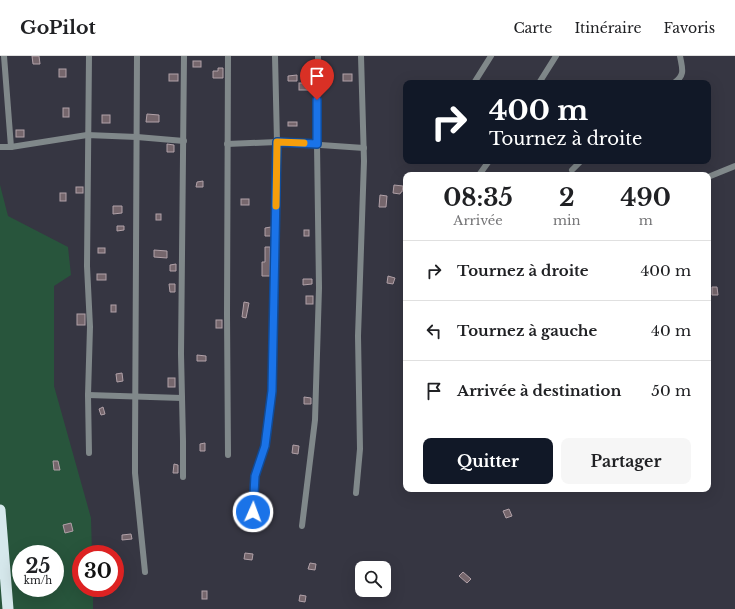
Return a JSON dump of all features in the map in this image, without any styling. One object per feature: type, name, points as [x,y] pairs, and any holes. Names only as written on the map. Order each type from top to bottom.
[{"type":"highway","points":[[0,510],[8,609]]},
{"type":"street","points":[[4,56],[11,147]]},
{"type":"street","points":[[89,56],[87,135],[87,266],[90,327],[88,395],[89,453]]},
{"type":"street","points":[[137,56],[135,473],[145,572]]},
{"type":"street","points":[[183,477],[184,56]]},
{"type":"street","points":[[228,56],[228,455]]},
{"type":"street","points":[[252,525],[255,476],[265,446],[272,391],[277,142],[275,56]]},
{"type":"street","points":[[302,526],[315,420],[320,288],[317,144],[318,56]]},
{"type":"street","points":[[356,493],[360,450],[358,336],[364,148],[361,56]]},
{"type":"street","points":[[476,80],[492,56]]},
{"type":"street","points":[[541,80],[556,56]]},
{"type":"street","points":[[678,80],[683,73],[680,56]]},
{"type":"street","points":[[0,147],[11,147],[87,135],[184,141]]},
{"type":"street","points":[[227,144],[277,142],[364,148]]},
{"type":"street","points":[[572,170],[578,164]]},
{"type":"street","points":[[711,176],[735,166]]},
{"type":"street","points":[[88,395],[135,398],[182,398]]},
{"type":"green space","points":[[0,185],[8,216],[68,247],[71,275],[54,286],[54,386],[91,518],[92,545],[72,545],[72,597],[93,597],[93,609],[0,609]]},
{"type":"building","points":[[32,56],[39,56],[40,64],[33,64]]},
{"type":"building","points":[[193,61],[201,61],[201,67],[193,67]]},
{"type":"building","points":[[218,68],[223,68],[223,78],[213,78],[213,71],[218,71]]},
{"type":"building","points":[[59,69],[66,69],[66,77],[59,77]]},
{"type":"building","points":[[169,74],[178,74],[178,81],[169,81]]},
{"type":"building","points":[[343,74],[352,74],[352,81],[343,81]]},
{"type":"building","points":[[297,75],[297,81],[288,81],[288,76]]},
{"type":"building","points":[[299,83],[313,83],[313,90],[299,90]]},
{"type":"building","points":[[63,108],[69,108],[69,117],[63,117]]},
{"type":"building","points":[[147,114],[159,115],[159,122],[146,122]]},
{"type":"building","points":[[102,115],[110,115],[110,123],[102,123]]},
{"type":"building","points":[[288,122],[297,122],[297,126],[288,126]]},
{"type":"building","points":[[16,130],[24,130],[24,137],[16,137]]},
{"type":"building","points":[[167,144],[174,145],[174,152],[167,152]]},
{"type":"building","points":[[203,181],[203,187],[196,187],[197,182]]},
{"type":"building","points":[[394,185],[403,186],[400,194],[393,193]]},
{"type":"building","points":[[76,187],[83,187],[83,193],[76,193]]},
{"type":"building","points":[[60,193],[66,193],[66,201],[60,201]]},
{"type":"building","points":[[380,195],[387,196],[386,207],[379,207]]},
{"type":"building","points":[[241,199],[249,199],[249,205],[241,205]]},
{"type":"building","points":[[113,206],[122,206],[122,213],[113,214]]},
{"type":"building","points":[[156,214],[161,214],[161,220],[156,220]]},
{"type":"building","points":[[117,226],[124,226],[124,230],[117,231]]},
{"type":"building","points":[[271,227],[271,236],[265,236],[265,228]]},
{"type":"building","points":[[304,230],[309,230],[309,236],[304,236]]},
{"type":"building","points":[[265,247],[270,247],[270,276],[262,276],[262,262],[265,262]]},
{"type":"building","points":[[98,248],[105,248],[105,253],[98,253]]},
{"type":"building","points":[[154,250],[167,251],[167,258],[154,257]]},
{"type":"building","points":[[176,264],[176,271],[170,271],[170,265]]},
{"type":"building","points":[[97,274],[106,274],[106,280],[97,280]]},
{"type":"building","points":[[388,276],[395,278],[393,284],[387,283]]},
{"type":"building","points":[[303,279],[312,279],[312,284],[303,285]]},
{"type":"building","points":[[169,284],[175,284],[175,292],[170,292]]},
{"type":"building","points":[[712,287],[717,287],[718,295],[712,295]]},
{"type":"building","points":[[306,296],[313,296],[313,304],[306,304]]},
{"type":"building","points":[[244,302],[249,303],[246,318],[242,317]]},
{"type":"building","points":[[111,305],[116,305],[116,312],[111,312]]},
{"type":"building","points":[[77,314],[85,314],[85,325],[77,325]]},
{"type":"building","points":[[216,320],[222,320],[222,328],[216,328]]},
{"type":"building","points":[[197,355],[206,356],[206,361],[197,361]]},
{"type":"building","points":[[122,373],[123,381],[117,382],[116,374]]},
{"type":"building","points":[[168,378],[175,378],[175,387],[168,387]]},
{"type":"building","points":[[304,397],[311,398],[311,404],[304,404]]},
{"type":"building","points":[[103,407],[105,414],[101,415],[99,409]]},
{"type":"building","points":[[205,443],[205,451],[200,451],[200,444]]},
{"type":"building","points":[[293,445],[299,446],[298,454],[292,453]]},
{"type":"building","points":[[53,461],[58,461],[60,470],[54,470]]},
{"type":"building","points":[[174,464],[178,465],[178,473],[173,473]]},
{"type":"building","points":[[509,509],[512,516],[506,518],[503,511]]},
{"type":"building","points":[[71,523],[73,531],[65,533],[63,525]]},
{"type":"building","points":[[131,534],[132,539],[122,540],[122,535]]},
{"type":"building","points":[[245,553],[253,554],[252,560],[244,559]]},
{"type":"building","points":[[310,563],[316,564],[315,570],[308,569]]},
{"type":"building","points":[[463,572],[471,579],[467,583],[459,576]]},
{"type":"building","points":[[202,591],[207,591],[207,599],[202,599]]},
{"type":"building","points":[[300,595],[306,596],[305,602],[299,601]]},
{"type":"slow traffic","points":[[276,206],[277,142],[304,143]]},
{"type":"route","points":[[253,512],[255,476],[265,446],[272,391],[277,142],[317,144],[317,100]]}]
